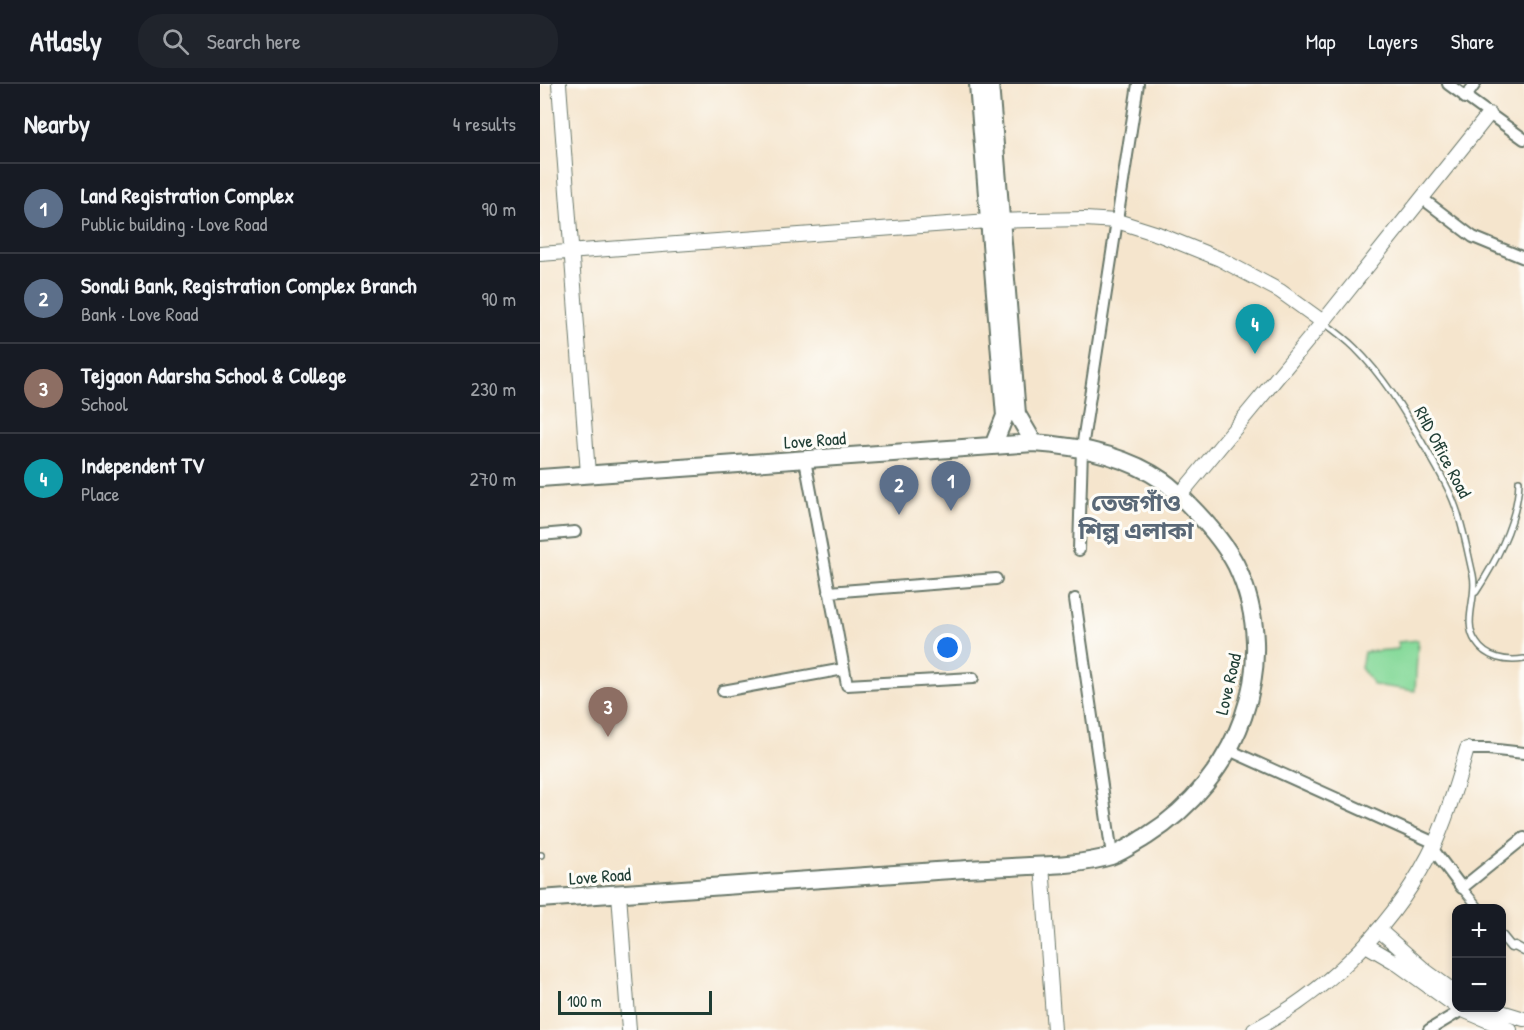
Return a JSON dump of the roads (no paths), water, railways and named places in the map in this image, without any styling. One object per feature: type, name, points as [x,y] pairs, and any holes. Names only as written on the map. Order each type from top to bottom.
[{"type":"main road","points":[[978,84],[996,220]]},
{"type":"main road","points":[[990,84],[996,220],[1011,415],[993,446]]},
{"type":"main road","points":[[1011,415],[1034,443]]},
{"type":"main road","name":"Love Road","points":[[540,478],[1034,443],[1082,448],[1143,469],[1180,495],[1206,522],[1231,556],[1245,590],[1255,627],[1256,655],[1251,687],[1229,750],[1216,772],[1196,798],[1181,812],[1155,831],[1112,855],[1073,864],[912,872],[540,899]]},
{"type":"street","points":[[559,84],[588,474]]},
{"type":"street","points":[[1079,550],[1082,448],[1137,84]]},
{"type":"street","points":[[1448,84],[1524,139]]},
{"type":"street","points":[[1466,98],[1476,84]]},
{"type":"street","points":[[1180,495],[1423,199],[1489,114]]},
{"type":"street","points":[[1423,199],[1473,237],[1524,258]]},
{"type":"street","points":[[540,254],[996,220],[1117,221],[1158,234],[1220,259],[1280,291],[1323,322]]},
{"type":"street","points":[[805,460],[847,685],[973,678]]},
{"type":"street","points":[[540,535],[575,532]]},
{"type":"street","points":[[829,592],[996,579]]},
{"type":"street","points":[[1075,599],[1112,855]]},
{"type":"street","points":[[723,691],[844,669]]},
{"type":"street","points":[[1254,1030],[1293,1008],[1347,963],[1379,930],[1407,891],[1433,845],[1450,806],[1467,749],[1524,753]]},
{"type":"street","points":[[1229,750],[1433,845],[1475,904]]},
{"type":"street","points":[[1462,888],[1524,838]]},
{"type":"street","points":[[1042,866],[1054,1030]]},
{"type":"street","points":[[619,894],[629,1030]]},
{"type":"street","points":[[1379,930],[1427,972],[1452,990]]},
{"type":"street","points":[[1506,942],[1510,947],[1515,946],[1524,951]]},
{"type":"street","points":[[1366,945],[1395,962],[1452,1003]]},
{"type":"street","points":[[1347,963],[1369,958],[1395,962]]},
{"type":"street","points":[[1429,1030],[1454,1012]]},
{"type":"street","points":[[1468,1012],[1510,1030]]},
{"type":"street","points":[[1517,1014],[1524,1019]]},
{"type":"lane","name":"RHD Office Road","points":[[1323,322],[1354,347],[1400,403],[1453,499],[1475,585],[1470,620],[1474,640],[1484,651],[1497,658],[1524,659]]},
{"type":"lane","points":[[1475,593],[1491,570],[1501,548],[1519,497],[1519,481]]},
{"type":"place","name":"Independent TV","points":[[1255,354]]},
{"type":"place","name":"Land Registration Complex","points":[[951,511]]},
{"type":"place","name":"Sonali Bank, Registration Complex Branch","points":[[899,515]]},
{"type":"place","name":"Tejgaon Adarsha School & College","points":[[608,737]]},
{"type":"district","name":"তেজগাঁও শিল্প এলাকা","points":[[1136,516]]}]
